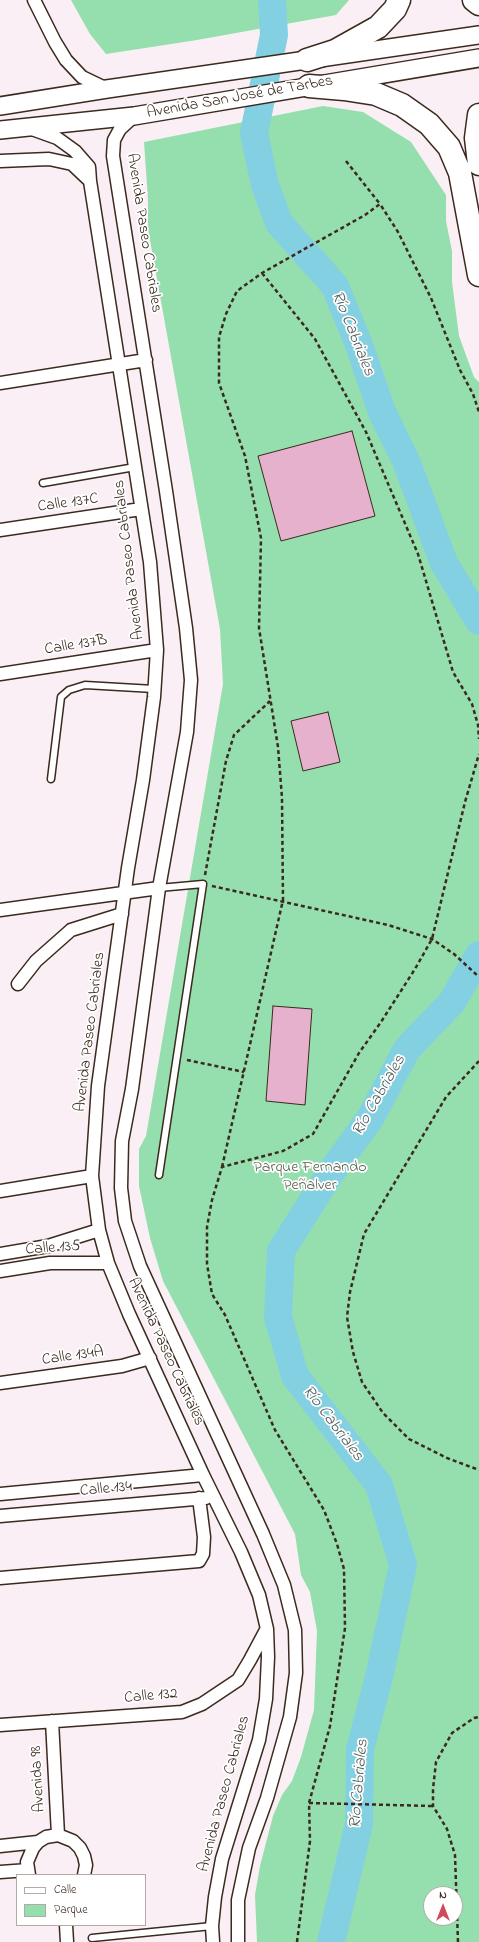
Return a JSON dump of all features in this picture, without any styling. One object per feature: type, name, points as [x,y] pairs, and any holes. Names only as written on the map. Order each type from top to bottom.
[{"type":"highway","points":[[307,60],[334,52],[378,27],[395,9],[399,0]]},
{"type":"highway","points":[[474,0],[479,4]]},
{"type":"highway","points":[[308,86],[344,88],[376,94],[402,105],[429,124],[449,147],[460,174],[479,275]]},
{"type":"highway","points":[[479,115],[476,138],[479,164]]},
{"type":"street","points":[[34,0],[66,60],[82,77],[107,88]]},
{"type":"street","name":"Avenida San José de Tarbes","points":[[0,106],[107,88],[153,83],[479,35]]},
{"type":"street","name":"Avenida San José de Tarbes","points":[[0,130],[134,116],[479,58]]},
{"type":"street","name":"Avenida Paseo Cabriales","points":[[134,116],[120,129],[114,140],[113,156],[146,360],[186,628],[191,680],[187,732],[159,888],[132,1089],[122,1141],[121,1188],[125,1221],[140,1266],[155,1303],[236,1472],[272,1556],[284,1585],[295,1630],[296,1673],[290,1717],[267,1798],[249,1848],[238,1900],[238,1942]]},
{"type":"street","name":"Avenida Paseo Cabriales","points":[[27,127],[57,138],[75,151],[89,166],[118,363],[150,562],[157,650],[143,780],[125,893],[98,1086],[92,1176],[99,1230],[108,1263],[203,1475],[215,1497],[259,1595],[267,1628],[268,1657],[266,1698],[259,1740],[222,1859],[212,1926],[213,1942]]},
{"type":"street","points":[[0,161],[49,158],[72,164],[90,181]]},
{"type":"street","points":[[0,383],[118,363],[146,360]]},
{"type":"street","name":"Calle 137C","points":[[0,530],[141,509]]},
{"type":"street","name":"Calle 137B","points":[[0,674],[157,650]]},
{"type":"street","points":[[0,910],[159,888]]},
{"type":"street","points":[[18,984],[36,961],[71,930],[122,914]]},
{"type":"street","points":[[0,1191],[92,1176]]},
{"type":"street","name":"Calle 135","points":[[0,1254],[48,1246],[99,1230]]},
{"type":"street","name":"Calle 135","points":[[0,1271],[50,1263],[108,1263]]},
{"type":"street","name":"Calle 134A","points":[[0,1383],[122,1366],[150,1358]]},
{"type":"street","name":"Calle 134","points":[[0,1494],[203,1475]]},
{"type":"street","name":"Calle 134","points":[[0,1516],[215,1497]]},
{"type":"street","points":[[0,1578],[199,1561],[203,1554],[204,1537],[199,1498]]},
{"type":"street","name":"Calle 132","points":[[0,1725],[182,1712],[202,1704],[238,1680],[267,1628]]},
{"type":"street","name":"Avenida 98","points":[[52,1721],[58,1836]]},
{"type":"street","points":[[0,1872],[28,1873],[29,1854],[38,1842],[46,1837],[58,1836],[74,1841],[80,1848],[86,1865],[84,1874]]},
{"type":"street","points":[[0,1846],[38,1842]]},
{"type":"street","points":[[66,1926],[67,1942]]},
{"type":"lane","points":[[43,483],[135,467]]},
{"type":"lane","points":[[51,779],[61,697],[69,690],[85,685],[154,689]]},
{"type":"lane","points":[[159,888],[203,884],[159,1175]]},
{"type":"lane","points":[[92,1938],[212,1926]]},
{"type":"path","points":[[346,161],[380,204],[398,232],[431,298],[460,370],[473,394],[479,412]]},
{"type":"path","points":[[297,1942],[310,1841],[309,1803],[330,1726],[345,1628],[344,1569],[337,1544],[324,1510],[275,1430],[225,1315],[212,1294],[207,1264],[207,1227],[212,1200],[222,1167],[283,900],[282,798],[278,747],[259,628],[261,538],[245,456],[219,384],[219,337],[226,314],[237,291],[262,273],[365,215],[380,204]]},
{"type":"path","points":[[262,273],[315,339],[366,432],[418,554],[453,672],[472,704],[478,725],[479,740]]},
{"type":"path","points":[[270,701],[234,735],[226,761],[203,884],[283,900],[388,925],[432,939],[454,954],[479,977]]},
{"type":"path","points":[[222,1167],[283,1151],[313,1134],[358,1053],[381,1022],[432,939],[465,802],[479,754]]},
{"type":"path","points":[[176,1058],[244,1072]]},
{"type":"path","points":[[479,1061],[446,1097],[364,1234],[350,1292],[347,1317],[353,1352],[362,1382],[383,1413],[410,1439],[447,1458],[479,1470]]},
{"type":"path","points":[[458,1942],[455,1855],[447,1828],[434,1806],[436,1762],[452,1732],[474,1718],[479,1717]]},
{"type":"path","points":[[309,1803],[374,1806],[434,1806]]},
{"type":"green space","points":[[71,0],[349,0],[336,15],[197,40],[106,54],[90,34]]},
{"type":"green space","name":"Parque Fernando Peñalver","points":[[323,106],[363,112],[411,142],[446,195],[446,221],[452,251],[452,282],[459,336],[474,377],[479,382],[479,1942],[257,1942],[255,1895],[260,1866],[273,1816],[282,1795],[292,1781],[301,1757],[314,1710],[317,1631],[310,1592],[301,1575],[295,1534],[163,1281],[150,1238],[139,1186],[139,1149],[146,1136],[223,684],[220,629],[148,229],[148,199],[144,142]]},
{"type":"building","points":[[352,431],[375,516],[281,541],[258,456]]},
{"type":"building","points":[[328,712],[340,762],[303,771],[291,721]]},
{"type":"building","points":[[273,1006],[312,1009],[305,1105],[266,1101]]},
{"type":"waterway","name":"Río Cabriales","points":[[272,0],[274,35],[254,133],[265,185],[279,223],[335,286],[359,345],[382,412],[406,461],[444,563],[479,621]]},
{"type":"waterway","name":"Río Cabriales","points":[[331,1942],[359,1824],[360,1749],[379,1677],[403,1565],[379,1485],[295,1376],[278,1317],[281,1251],[327,1178],[371,1117],[407,1049],[452,1002],[479,955]]}]
